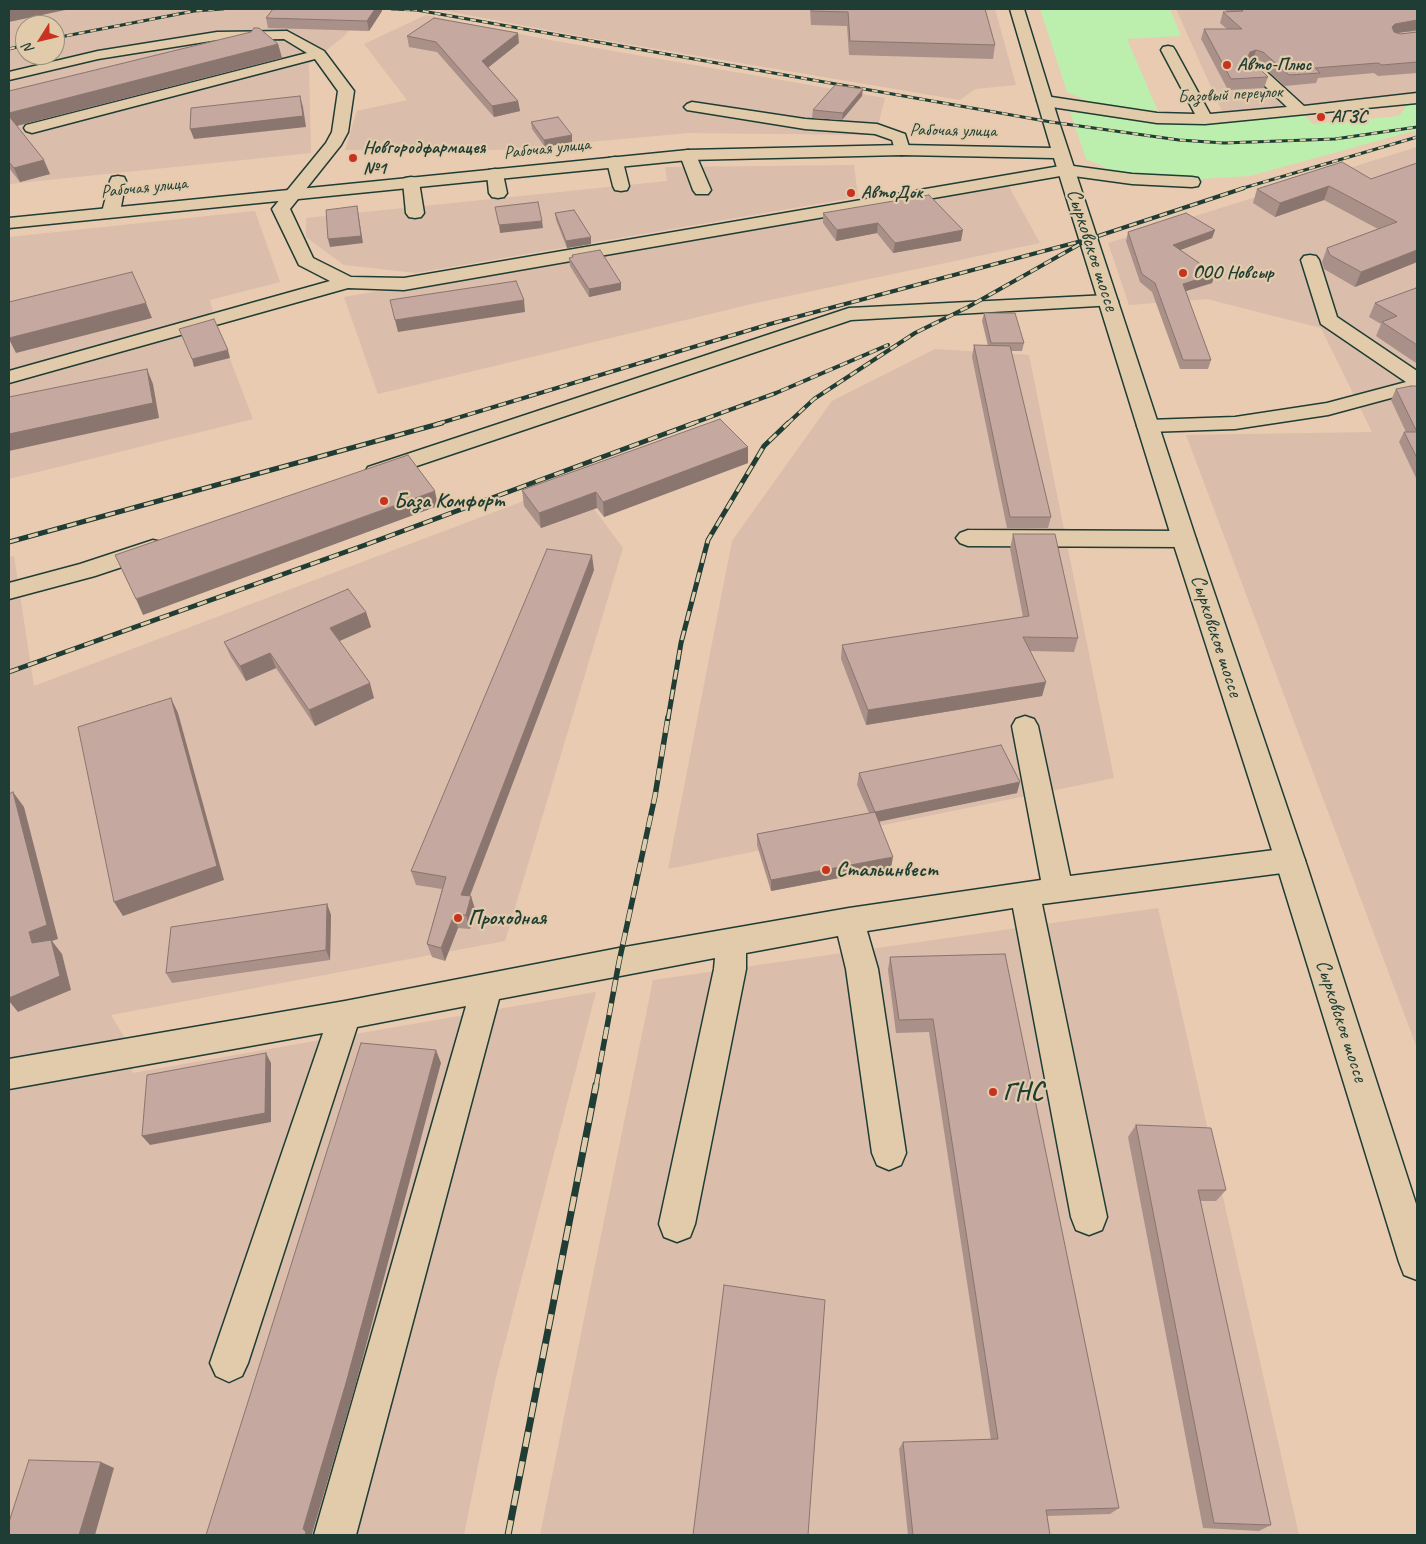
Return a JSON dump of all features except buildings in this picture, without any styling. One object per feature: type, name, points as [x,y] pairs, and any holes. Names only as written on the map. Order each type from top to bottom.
[{"type":"main road","name":"Сырковское шоссе","points":[[1017,9],[1044,101],[1184,539],[1290,860],[1410,1213],[1417,1262]]},
{"type":"main road","points":[[9,76],[98,55],[217,36],[287,35],[319,54],[346,91],[340,132],[282,209],[305,261],[347,282]]},
{"type":"main road","points":[[1168,50],[1206,119]]},
{"type":"main road","points":[[32,128],[319,54]]},
{"type":"main road","points":[[1253,67],[1300,111]]},
{"type":"main road","name":"Базовый переулок","points":[[1044,101],[1157,118],[1206,119],[1417,98]]},
{"type":"main road","points":[[692,108],[806,124],[876,129],[899,137],[902,150]]},
{"type":"main road","name":"Рабочая улица","points":[[9,223],[688,155],[902,150],[1064,161]]},
{"type":"main road","points":[[688,155],[702,190]]},
{"type":"main road","points":[[9,377],[347,282],[404,284],[1064,161],[1132,179],[1192,182]]},
{"type":"main road","points":[[615,162],[620,186]]},
{"type":"main road","points":[[495,174],[498,193]]},
{"type":"main road","points":[[112,212],[118,181]]},
{"type":"main road","points":[[412,182],[415,213]]},
{"type":"main road","points":[[1310,260],[1328,320],[1417,380]]},
{"type":"main road","points":[[361,477],[849,314],[1108,301]]},
{"type":"main road","points":[[1148,426],[1235,422],[1328,409],[1417,385]]},
{"type":"main road","points":[[968,538],[1184,539]]},
{"type":"main road","points":[[9,591],[87,570],[172,541]]},
{"type":"main road","points":[[1025,726],[1058,891]]},
{"type":"main road","points":[[9,1074],[345,1015],[849,921],[1025,894],[1290,860]]},
{"type":"main road","points":[[1025,894],[1089,1217]]},
{"type":"main road","points":[[849,921],[862,969],[889,1153]]},
{"type":"main road","points":[[677,1224],[730,969],[731,942]]},
{"type":"main road","points":[[335,1535],[487,987]]},
{"type":"main road","points":[[230,1362],[345,1015]]},
{"type":"shaded area","points":[[9,9],[368,9],[343,37],[309,64],[311,153],[9,184]]},
{"type":"shaded area","points":[[435,9],[995,9],[1016,85],[975,89],[960,100],[580,36]]},
{"type":"shaded area","points":[[1176,9],[1417,9],[1417,94],[1285,109],[1222,111]]},
{"type":"shaded area","points":[[426,15],[550,40],[885,98],[877,129],[869,135],[689,133],[498,150],[345,150],[357,111],[407,100],[364,44]]},
{"type":"shaded area","points":[[1417,147],[1417,1048],[1186,435],[1372,432],[1321,328],[1207,299],[1129,305],[1108,243]]},
{"type":"shaded area","points":[[854,165],[858,197],[416,273],[344,265],[306,237],[306,218],[667,181],[665,167]]},
{"type":"shaded area","points":[[1008,185],[1040,243],[760,302],[378,394],[344,297]]},
{"type":"shaded area","points":[[255,211],[280,282],[210,300],[215,320],[253,419],[9,479],[9,237]]},
{"type":"shaded area","points":[[935,349],[1029,355],[1114,778],[668,869],[732,541],[832,401]]},
{"type":"shaded area","points":[[574,482],[623,548],[505,941],[111,1015],[133,1052],[132,1073],[596,992],[495,1381],[464,1535],[9,1535],[9,557],[14,556],[34,686]]},
{"type":"shaded area","name":"Стальинвест","points":[[1158,908],[1299,1535],[540,1535],[653,980]]},
{"type":"green space","points":[[1040,9],[1170,9],[1181,36],[1127,39],[1158,111],[1092,103],[1067,92]]},
{"type":"green space","points":[[1417,101],[1417,130],[1250,176],[1185,180],[1113,171],[1086,159],[1070,112],[1188,124],[1304,115],[1313,124],[1399,116],[1409,102]]},
{"type":"railway","points":[[65,36],[194,11],[223,9]]},
{"type":"railway","points":[[392,9],[417,10]]},
{"type":"railway","points":[[411,9],[417,10]]},
{"type":"railway","points":[[417,10],[1051,122],[1179,140],[1224,143],[1335,139],[1417,127]]},
{"type":"railway","points":[[9,49],[15,48]]},
{"type":"railway","points":[[1240,189],[1417,137]]},
{"type":"railway","points":[[1089,239],[1244,188]]},
{"type":"railway","points":[[437,424],[770,324],[1089,239]]},
{"type":"railway","points":[[787,424],[814,399],[915,333],[968,307],[1089,239]]},
{"type":"railway","points":[[691,424],[776,393],[888,345]]},
{"type":"railway","points":[[9,542],[442,423]]},
{"type":"railway","points":[[9,672],[365,545],[694,423]]},
{"type":"railway","points":[[668,719],[681,643],[708,540],[764,446],[788,423]]},
{"type":"railway","points":[[596,1086],[619,962],[655,796],[668,717]]},
{"type":"railway","points":[[508,1535],[596,1085]]},
{"type":"place","name":"Авто-Плюс","points":[[1227,65]]},
{"type":"place","name":"АГЗС","points":[[1321,117]]},
{"type":"place","name":"Новгородфармацея №1","points":[[353,158]]},
{"type":"place","name":"АвтоДок","points":[[851,193]]},
{"type":"place","name":"ООО Новсыр","points":[[1183,273]]},
{"type":"place","name":"База Комфорт","points":[[384,501]]},
{"type":"place","name":"Стальинвест","points":[[826,870]]},
{"type":"place","name":"Проходная","points":[[458,918]]},
{"type":"place","name":"ГНС","points":[[993,1092]]}]
